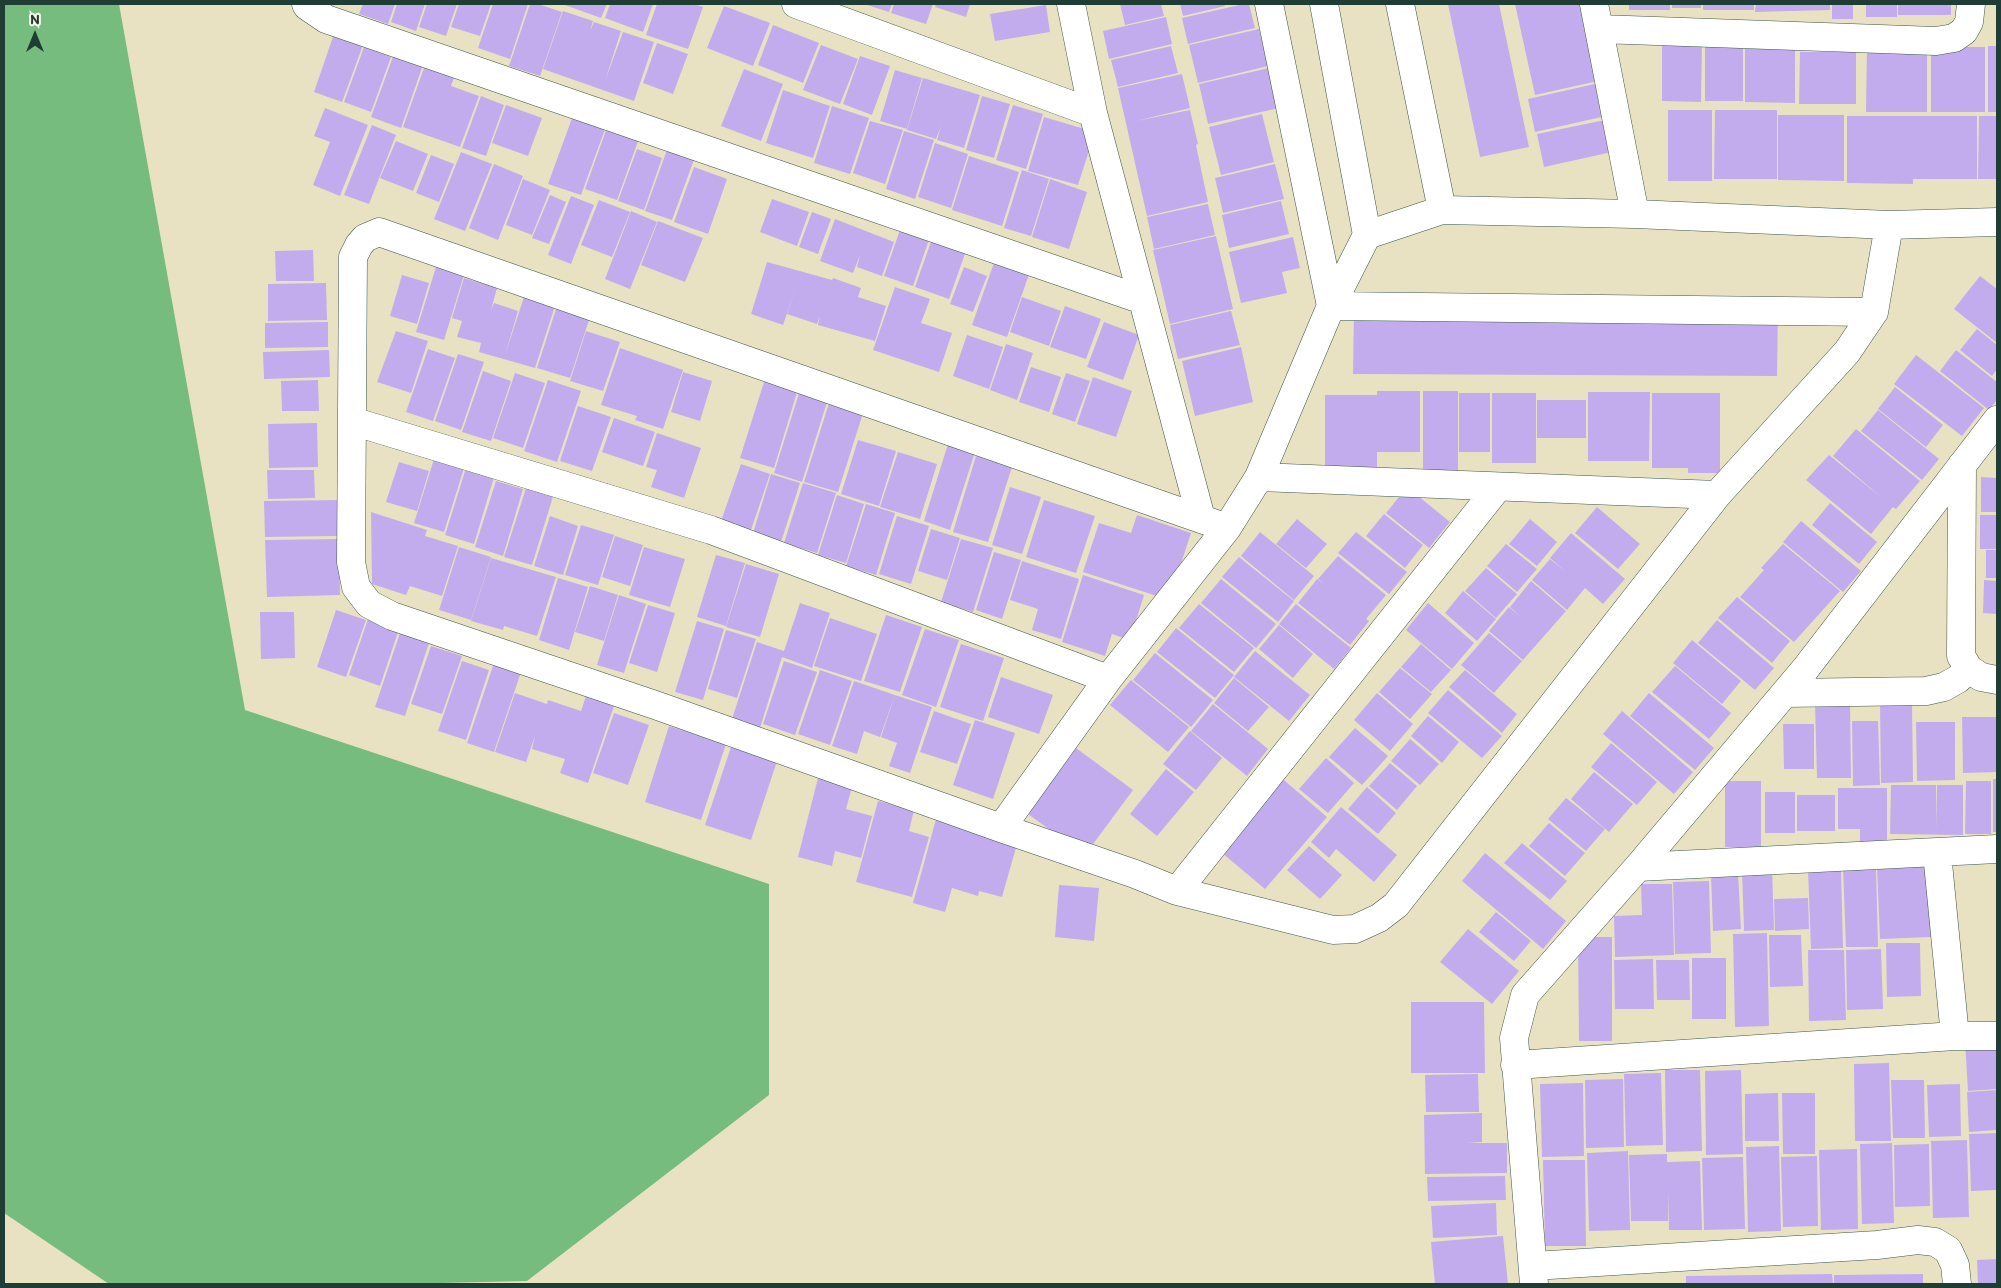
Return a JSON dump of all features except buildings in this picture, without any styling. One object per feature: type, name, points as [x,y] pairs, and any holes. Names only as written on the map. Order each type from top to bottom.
[{"type":"street","points":[[306,4],[306,6],[326,19],[1143,300]]},
{"type":"street","points":[[796,4],[1093,113]]},
{"type":"street","points":[[1071,4],[1093,113],[1201,518]]},
{"type":"street","points":[[1269,4],[1331,306]]},
{"type":"street","points":[[1001,828],[1108,679],[1227,528],[1259,477],[1331,306],[1366,235],[1324,4]]},
{"type":"street","points":[[1400,4],[1442,210]]},
{"type":"street","points":[[1635,214],[1597,16],[1936,41],[1954,38],[1964,31],[1969,22],[1971,4]]},
{"type":"street","points":[[1366,235],[1442,210],[1635,214],[1889,225],[1997,222]]},
{"type":"street","points":[[1227,528],[379,232],[365,238],[353,257],[351,562],[356,587],[370,604],[392,616],[658,706],[1135,874],[1177,891],[1333,930],[1355,929],[1379,918],[1396,905],[1717,495],[1847,352],[1874,312],[1889,225]]},
{"type":"street","points":[[1331,306],[1874,312]]},
{"type":"street","points":[[1957,1284],[1955,1264],[1948,1250],[1935,1242],[1918,1240],[1533,1275],[1514,1038],[1525,995],[1638,867],[1784,693],[1997,420]]},
{"type":"street","points":[[352,421],[710,530],[1108,679]]},
{"type":"street","points":[[1962,465],[1961,656],[1969,669],[1981,677],[1997,680]]},
{"type":"street","points":[[1259,477],[1717,495]]},
{"type":"street","points":[[1177,891],[1498,487]]},
{"type":"street","points":[[1784,693],[1926,691],[1944,687],[1958,679],[1969,669]]},
{"type":"street","points":[[1638,867],[1997,849]]},
{"type":"street","points":[[1937,853],[1955,1036]]},
{"type":"street","points":[[1515,1065],[1955,1036],[1997,1036]]},
{"type":"green space","points":[[4,4],[119,4],[245,710],[769,884],[769,1095],[527,1281],[396,1284],[109,1284],[4,1213]]}]
